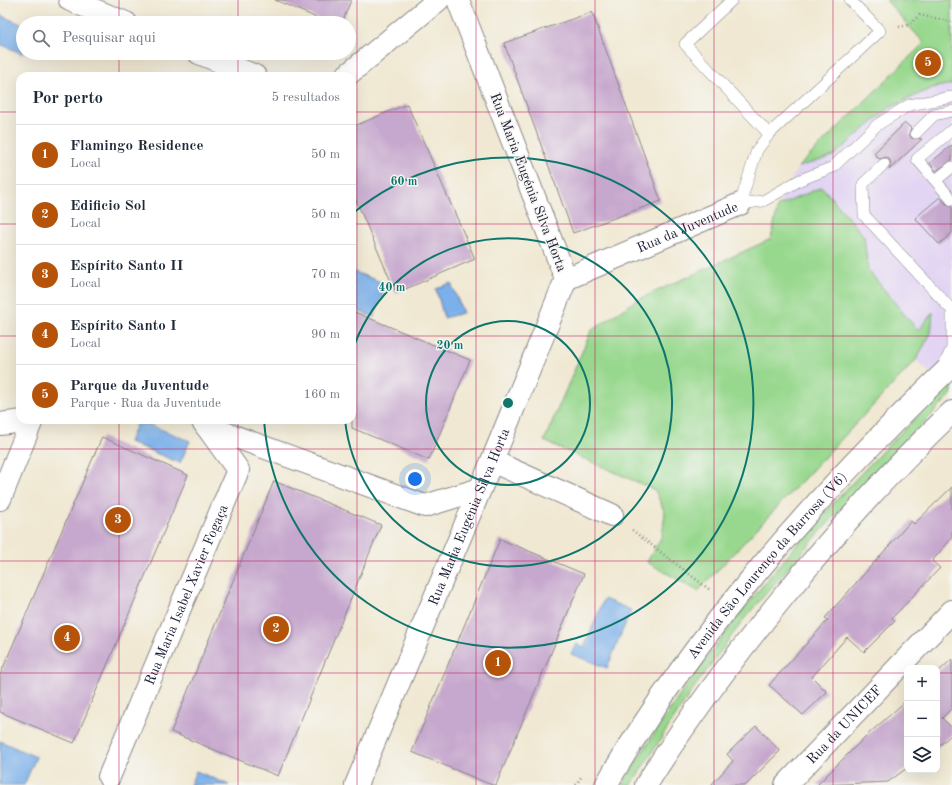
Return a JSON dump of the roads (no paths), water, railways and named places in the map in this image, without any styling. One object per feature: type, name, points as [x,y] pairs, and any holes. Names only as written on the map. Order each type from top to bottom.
[{"type":"street","points":[[70,0],[109,16]]},
{"type":"street","points":[[351,72],[438,0]]},
{"type":"street","name":"Rua Maria Eugénia Silva Horta","points":[[356,785],[480,490],[566,279],[458,0]]},
{"type":"street","points":[[216,60],[245,72]]},
{"type":"street","name":"Rua da Juventude","points":[[566,279],[740,204]]},
{"type":"street","name":"Avenida São Lourenço da Barrosa (V6)","points":[[606,785],[652,711],[703,638],[762,565],[826,493],[952,364]]},
{"type":"street","points":[[646,785],[676,737],[746,642],[815,557],[835,533],[909,454],[952,412]]},
{"type":"street","points":[[0,424],[16,422]]},
{"type":"street","points":[[0,499],[30,424]]},
{"type":"street","name":"Rua Maria Isabel Xavier Fogaça","points":[[109,777],[238,470],[205,424]]},
{"type":"street","points":[[207,424],[425,506],[480,490]]},
{"type":"street","points":[[492,460],[612,515]]},
{"type":"street","name":"Rua da UNICEF","points":[[786,785],[952,611]]},
{"type":"lane","points":[[732,0],[685,44],[769,134]]},
{"type":"lane","points":[[740,204],[757,150],[769,134],[880,31],[850,0]]},
{"type":"lane","name":"Rua da Juventude","points":[[740,204],[763,201],[800,180],[833,167],[877,125],[909,105],[952,97]]},
{"type":"lane","points":[[916,133],[934,115],[952,111]]},
{"type":"lane","points":[[951,196],[917,159],[952,130]]},
{"type":"lane","points":[[884,164],[863,184],[864,215],[951,309],[952,348],[937,380]]},
{"type":"lane","points":[[936,180],[952,167]]},
{"type":"water","points":[[0,15],[16,22],[16,51],[0,44]]},
{"type":"water","points":[[356,273],[386,284],[374,317],[356,310]]},
{"type":"water","points":[[451,283],[463,313],[444,318],[436,289]]},
{"type":"water","points":[[136,424],[148,424],[190,441],[180,463],[129,442]]},
{"type":"water","points":[[604,599],[631,610],[607,668],[571,654],[576,644],[584,647]]},
{"type":"water","points":[[0,741],[36,757],[24,785],[0,785]]},
{"type":"water","points":[[196,771],[229,785],[190,785]]},
{"type":"place","name":"Parque da Juventude","points":[[928,63]]},
{"type":"place","name":"Espírito Santo II","points":[[118,520]]},
{"type":"place","name":"Edificio Sol","points":[[276,629]]},
{"type":"place","name":"Espírito Santo I","points":[[67,638]]},
{"type":"place","name":"Flamingo Residence","points":[[498,663]]}]
